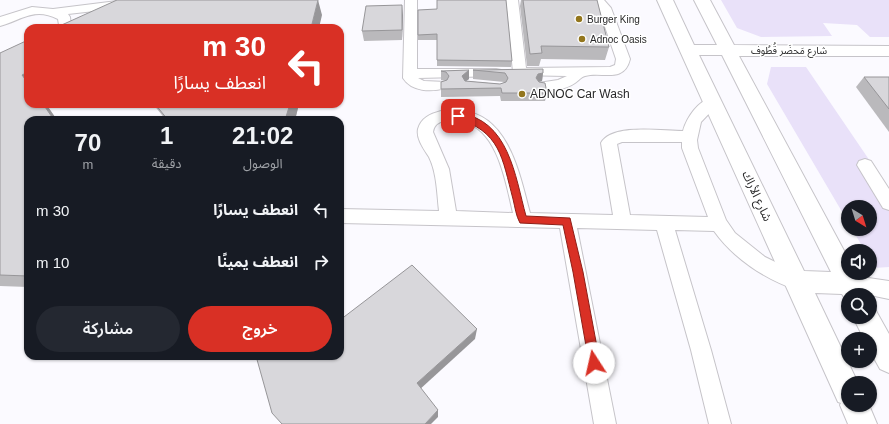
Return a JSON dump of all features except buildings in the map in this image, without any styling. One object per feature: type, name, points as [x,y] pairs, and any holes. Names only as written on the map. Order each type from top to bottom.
[{"type":"street","name":"شارع الأراك","points":[[665,0],[841,377]]},
{"type":"street","points":[[702,0],[851,288]]},
{"type":"street","name":"شارع مَحضَر قُطُوف","points":[[689,50],[889,51]]},
{"type":"street","points":[[797,282],[844,288]]},
{"type":"street","points":[[870,324],[889,360]]},
{"type":"street","points":[[857,412],[863,424]]},
{"type":"lane","points":[[411,0],[410,78],[422,86],[441,85]]},
{"type":"lane","points":[[512,0],[520,72]]},
{"type":"lane","points":[[410,74],[520,72],[578,65],[612,71],[621,67],[623,63],[605,8],[598,0]]},
{"type":"lane","points":[[2,21],[34,11],[55,12],[112,4],[141,3]]},
{"type":"lane","points":[[55,12],[64,17],[65,24]]},
{"type":"lane","points":[[542,86],[561,84],[575,77],[578,65]]},
{"type":"lane","points":[[470,85],[499,86]]},
{"type":"lane","points":[[713,102],[696,117],[691,126],[689,137],[690,148],[718,224],[729,238],[759,263],[797,282]]},
{"type":"lane","points":[[448,218],[442,173],[439,161],[426,135],[426,128],[431,121],[439,116],[449,115],[465,116],[487,128],[495,135],[505,153],[523,220]]},
{"type":"lane","points":[[623,222],[609,143],[611,140],[620,136],[689,137]]},
{"type":"lane","points":[[865,165],[889,203]]},
{"type":"lane","points":[[344,216],[718,224]]},
{"type":"lane","points":[[567,221],[578,272],[605,424]]},
{"type":"lane","points":[[664,224],[720,424]]},
{"type":"lane","points":[[877,290],[889,290]]},
{"type":"shaded area","points":[[721,0],[889,0],[889,37],[870,37],[857,25],[823,23],[832,36],[761,37],[737,28]]},
{"type":"shaded area","points":[[771,67],[806,67],[889,189],[889,267],[877,268],[877,244],[861,244],[856,236],[877,236],[877,200],[841,200],[841,210],[767,84]]},
{"type":"place","name":"Burger King","points":[[579,19]]},
{"type":"place","name":"Adnoc Oasis","points":[[582,39]]},
{"type":"place","name":"ADNOC Car Wash","points":[[522,94]]},
{"type":"route","points":[[458,116],[465,116],[487,128],[495,135],[505,153],[523,220],[567,221],[578,272],[594,363]]}]
